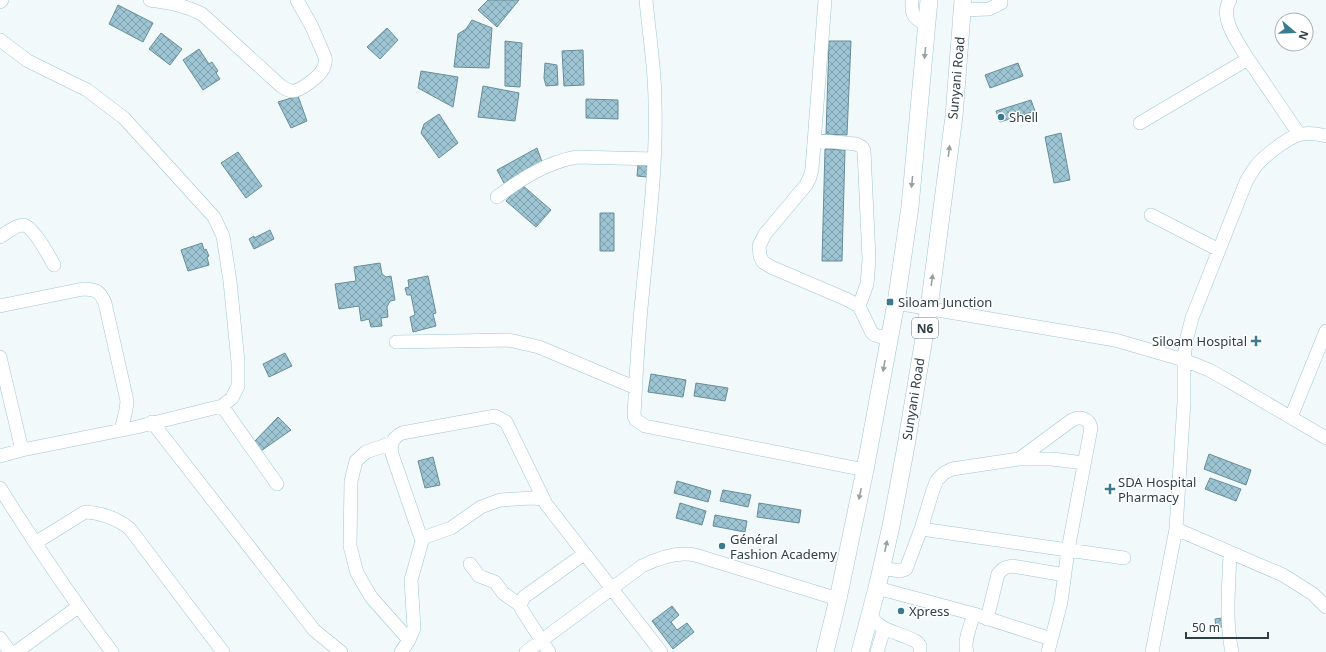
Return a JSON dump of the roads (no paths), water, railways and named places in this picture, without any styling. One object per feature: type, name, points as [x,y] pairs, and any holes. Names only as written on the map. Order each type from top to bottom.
[{"type":"main road","name":"N6","points":[[825,652],[838,599],[865,470],[896,303],[910,207],[929,0]]},
{"type":"main road","name":"Sunyani Road","points":[[860,652],[877,588],[906,446],[929,308],[954,116],[963,5]]},
{"type":"street","points":[[150,0],[178,4],[191,8],[202,14],[281,86],[293,91],[300,89],[320,75],[326,62],[312,27],[297,0]]},
{"type":"street","points":[[646,0],[655,102],[654,159],[634,416],[636,420],[645,426],[865,470]]},
{"type":"street","points":[[825,0],[812,168],[810,177],[806,185],[764,234],[759,246],[760,256],[763,262],[771,268],[846,299],[859,306],[872,333],[874,335],[889,339]]},
{"type":"street","points":[[912,0],[913,15],[917,20],[927,26]]},
{"type":"street","points":[[963,5],[989,8],[1001,3],[1001,0]]},
{"type":"street","points":[[1230,0],[1227,4],[1226,14],[1230,28],[1248,59],[1299,134]]},
{"type":"street","points":[[0,40],[28,61],[87,90],[124,118],[214,217],[223,236],[230,281],[238,362],[238,386],[232,398],[222,406],[121,430],[22,450],[0,456]]},
{"type":"street","points":[[1140,123],[1248,59]]},
{"type":"street","points":[[1152,652],[1176,529],[1184,402],[1184,360],[1186,340],[1192,318],[1246,182],[1256,166],[1268,154],[1299,134],[1316,134],[1326,136]]},
{"type":"street","points":[[814,140],[856,144],[862,147],[864,152],[870,249],[867,284],[859,306]]},
{"type":"street","points":[[497,197],[529,175],[568,158],[654,159]]},
{"type":"street","points":[[1151,215],[1219,250]]},
{"type":"street","points":[[0,236],[18,226],[24,225],[31,229],[54,265]]},
{"type":"street","points":[[0,306],[83,289],[96,290],[99,292],[105,303],[127,401],[121,430]]},
{"type":"street","points":[[896,303],[1115,340],[1184,360],[1221,376],[1326,438]]},
{"type":"street","points":[[1291,417],[1326,331]]},
{"type":"street","points":[[396,342],[509,340],[525,343],[539,347],[636,388]]},
{"type":"street","points":[[0,357],[22,450]]},
{"type":"street","points":[[222,406],[277,484]]},
{"type":"street","points":[[401,652],[409,640],[414,628],[411,580],[422,545],[422,538],[392,457],[390,450],[392,443],[396,436],[402,433],[495,416],[506,422],[543,499],[661,652]]},
{"type":"street","points":[[1019,459],[1072,420],[1077,418],[1087,420],[1090,424],[1091,428],[1068,550],[1061,602],[1048,652]]},
{"type":"street","points":[[152,422],[314,630],[341,652]]},
{"type":"street","points":[[392,443],[366,452],[356,460],[351,481],[350,546],[358,572],[371,597],[409,640]]},
{"type":"street","points":[[881,568],[900,571],[906,569],[921,529],[933,490],[938,480],[944,473],[952,469],[1019,459],[1084,463]]},
{"type":"street","points":[[0,488],[78,607],[112,652]]},
{"type":"street","points":[[422,538],[451,528],[481,507],[500,500],[532,498],[543,499]]},
{"type":"street","points":[[35,543],[86,512],[123,522],[130,528],[223,652]]},
{"type":"street","points":[[921,529],[1124,558]]},
{"type":"street","points":[[1176,529],[1283,575],[1313,594],[1326,607]]},
{"type":"street","points":[[526,652],[642,566],[652,561],[680,554],[686,553],[838,599]]},
{"type":"street","points":[[1230,553],[1227,610],[1232,652]]},
{"type":"street","points":[[520,605],[524,597],[584,554]]},
{"type":"street","points":[[470,564],[479,576],[495,582],[503,593],[520,605],[549,652]]},
{"type":"street","points":[[987,619],[998,574],[1004,568],[1012,566],[1065,575]]},
{"type":"street","points":[[877,588],[974,614],[1051,639]]},
{"type":"street","points":[[16,652],[78,607]]},
{"type":"street","points":[[967,652],[967,639],[974,614]]},
{"type":"street","points":[[870,615],[874,622],[884,629],[916,642],[920,646],[920,652]]},
{"type":"street","points":[[877,652],[884,629]]},
{"type":"street","points":[[0,638],[10,652]]},
{"type":"place","name":"Shell","points":[[1001,117]]},
{"type":"place","name":"Siloam Junction","points":[[890,302]]},
{"type":"place","name":"Siloam Hospital","points":[[1256,341]]},
{"type":"place","name":"SDA Hospital Pharmacy","points":[[1110,489]]},
{"type":"place","name":"Général Fashion Academy","points":[[722,546]]},
{"type":"place","name":"Xpress","points":[[901,611]]}]
